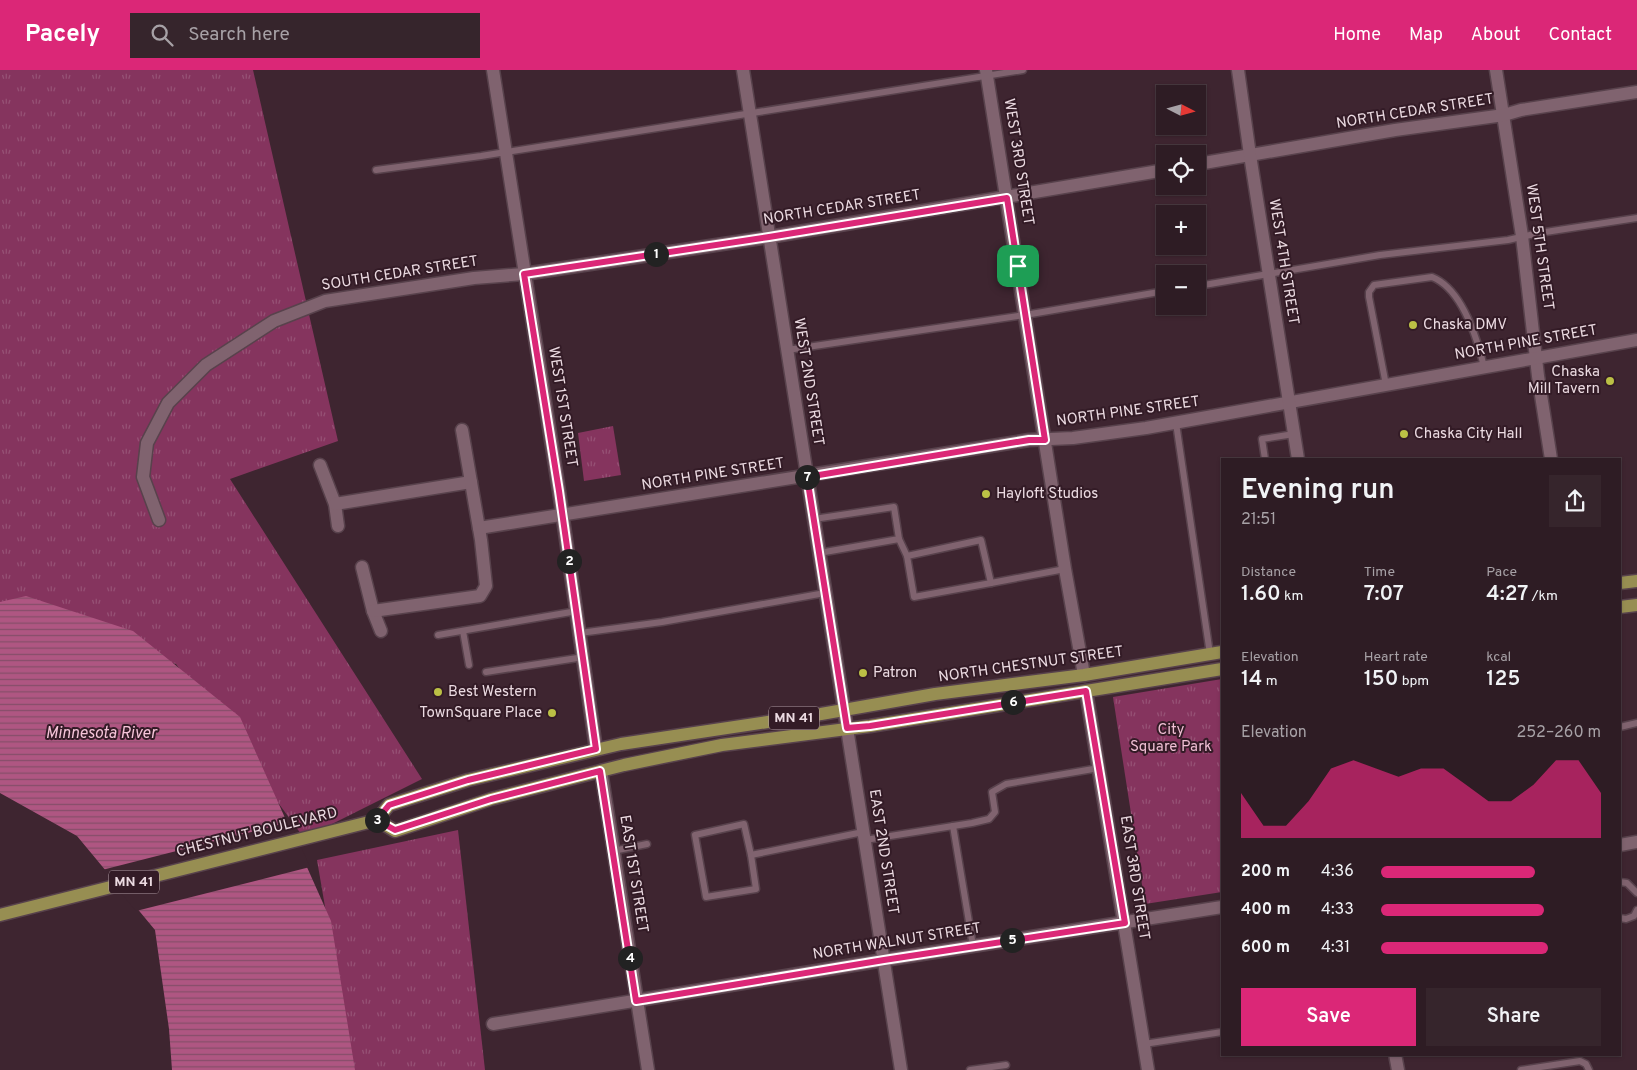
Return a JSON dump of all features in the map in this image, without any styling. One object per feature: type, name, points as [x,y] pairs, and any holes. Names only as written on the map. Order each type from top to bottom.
[{"type":"main road","points":[[1621,583],[1637,581]]},
{"type":"main road","points":[[1621,607],[1637,605]]},
{"type":"main road","name":"NORTH CHESTNUT STREET","points":[[377,820],[389,805],[468,780],[621,744],[935,694],[1084,675],[1216,653]]},
{"type":"main road","name":"MN 41","points":[[377,820],[395,830],[491,799],[624,765],[722,745],[870,726],[1221,668]]},
{"type":"main road","name":"CHESTNUT BOULEVARD","points":[[0,916],[377,820]]},
{"type":"street","name":"WEST 1ST STREET","points":[[493,70],[563,515],[596,749]]},
{"type":"street","name":"WEST 2ND STREET","points":[[743,70],[847,728]]},
{"type":"street","name":"WEST 4TH STREET","points":[[1238,70],[1298,458]]},
{"type":"street","name":"WEST 5TH STREET","points":[[1496,70],[1522,236],[1551,458]]},
{"type":"street","name":"WEST 3RD STREET","points":[[987,73],[1065,569],[1084,675]]},
{"type":"street","name":"NORTH CEDAR STREET","points":[[1206,163],[1395,130],[1504,115],[1521,110],[1637,92]]},
{"type":"street","name":"NORTH CEDAR STREET","points":[[524,274],[769,237],[1156,172]]},
{"type":"street","name":"SOUTH CEDAR STREET","points":[[159,520],[144,477],[147,443],[168,403],[206,365],[274,321],[325,301],[474,278],[524,274]]},
{"type":"street","name":"NORTH PINE STREET","points":[[479,528],[1029,440],[1074,438],[1176,422],[1637,340]]},
{"type":"street","points":[[373,611],[480,596],[486,586],[479,528],[462,430]]},
{"type":"street","points":[[320,465],[335,504],[338,526]]},
{"type":"street","points":[[335,504],[471,482]]},
{"type":"street","points":[[362,567],[373,611],[381,631]]},
{"type":"street","name":"EAST 3RD STREET","points":[[1086,691],[1148,1070]]},
{"type":"street","name":"EAST 2ND STREET","points":[[847,728],[901,1070]]},
{"type":"street","name":"EAST 1ST STREET","points":[[600,771],[648,1070]]},
{"type":"street","points":[[1621,845],[1637,842]]},
{"type":"street","name":"NORTH WALNUT STREET","points":[[493,1024],[1221,907]]},
{"type":"street","points":[[1395,1056],[1398,1070]]},
{"type":"lane","points":[[376,170],[506,152],[987,73],[1022,70]]},
{"type":"lane","points":[[1206,285],[1380,255],[1508,240],[1522,236],[1637,218]]},
{"type":"lane","points":[[1386,385],[1369,297],[1369,292],[1374,285],[1432,277],[1440,280],[1450,288],[1472,326],[1484,367]]},
{"type":"lane","points":[[787,350],[1025,316],[1156,293]]},
{"type":"lane","points":[[1176,422],[1216,653]]},
{"type":"lane","points":[[1265,458],[1262,439],[1294,434]]},
{"type":"lane","points":[[814,519],[894,507],[914,597],[1065,569]]},
{"type":"lane","points":[[819,553],[900,540]]},
{"type":"lane","points":[[906,556],[981,540],[991,583]]},
{"type":"lane","points":[[580,633],[662,622],[825,593]]},
{"type":"lane","points":[[438,635],[577,611]]},
{"type":"lane","points":[[463,631],[469,665]]},
{"type":"lane","points":[[486,672],[584,657]]},
{"type":"lane","points":[[1621,727],[1637,723]]},
{"type":"lane","points":[[752,855],[864,836],[953,826],[989,819],[995,812],[992,792],[1006,784],[1099,768]]},
{"type":"lane","points":[[744,824],[752,855],[756,889],[706,897],[691,836],[744,824]]},
{"type":"lane","points":[[953,826],[972,946]]},
{"type":"lane","points":[[613,851],[647,844]]},
{"type":"lane","points":[[1621,882],[1627,883],[1637,893]]},
{"type":"lane","points":[[1621,918],[1626,919],[1634,916],[1637,910]]},
{"type":"lane","points":[[1144,1044],[1221,1032]]},
{"type":"lane","points":[[1521,1070],[1580,1061],[1586,1064],[1589,1070]]},
{"type":"lane","points":[[970,1070],[1006,1065]]},
{"type":"green space","points":[[0,70],[253,70],[338,441],[230,479],[422,779],[304,838],[176,664],[0,619]]},
{"type":"green space","points":[[613,426],[621,475],[584,481],[578,433]]},
{"type":"green space","name":"City Square Park","points":[[1221,679],[1221,892],[1145,904],[1113,697]]},
{"type":"green space","points":[[458,830],[485,1070],[353,1070],[317,860]]},
{"type":"water","name":"Minnesota River","points":[[26,596],[133,631],[240,717],[331,921],[355,1070],[172,1070],[169,1029],[155,930],[77,836],[0,793],[0,602]]},
{"type":"pier","points":[[290,822],[310,867],[136,911],[102,870]]},
{"type":"place","name":"Chaska DMV","points":[[1413,325]]},
{"type":"place","name":"Chaska Mill Tavern","points":[[1610,381]]},
{"type":"place","name":"Chaska City Hall","points":[[1404,434]]},
{"type":"place","name":"Hayloft Studios","points":[[986,494]]},
{"type":"place","name":"Patron","points":[[863,673]]},
{"type":"place","name":"Best Western","points":[[438,692]]},
{"type":"place","name":"TownSquare Place","points":[[552,713]]},
{"type":"route","points":[[1007,198],[1018,266],[1045,440],[1029,440],[807,477],[847,728],[870,726],[1070,692],[1086,691],[1125,923],[907,956],[636,1001],[600,771],[491,799],[395,830],[377,820],[389,805],[468,780],[596,749],[559,491],[524,274],[769,237],[1007,198]]}]
